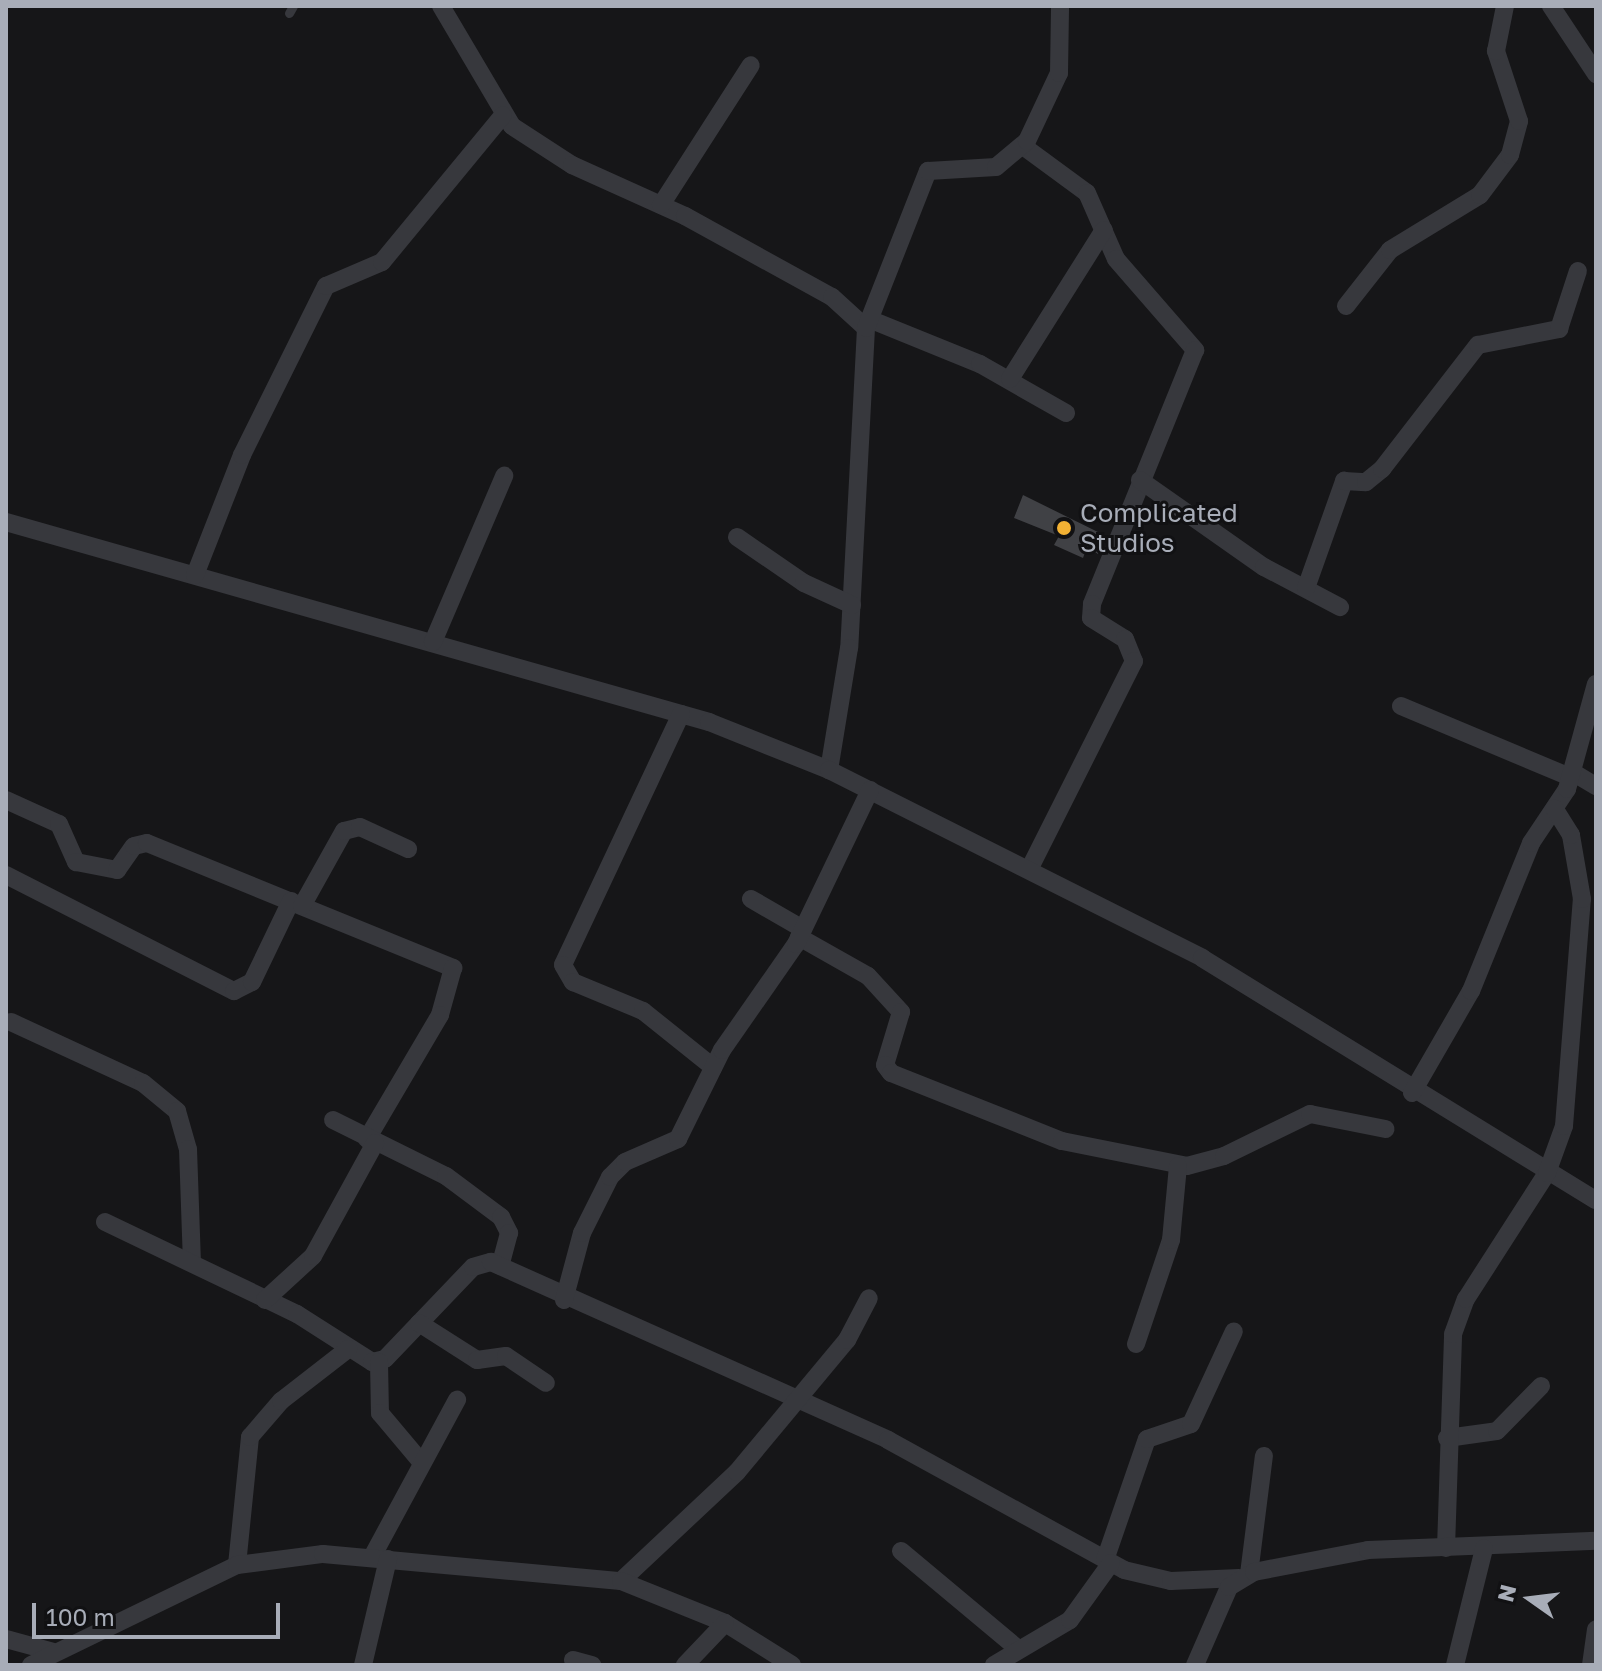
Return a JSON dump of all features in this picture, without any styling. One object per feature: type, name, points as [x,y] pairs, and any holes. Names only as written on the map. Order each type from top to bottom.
[{"type":"street","points":[[441,6],[503,115],[552,154],[661,205],[832,297],[868,324],[1010,379],[1066,413]]},
{"type":"street","points":[[829,770],[852,605],[868,324],[928,171],[996,167],[1023,146],[1059,73],[1060,14],[1045,6]]},
{"type":"street","points":[[1346,306],[1390,250],[1480,195],[1510,155],[1519,121],[1496,51],[1505,6]]},
{"type":"street","points":[[1551,6],[1596,74]]},
{"type":"street","points":[[661,205],[751,65]]},
{"type":"street","points":[[195,575],[242,455],[326,286],[382,262],[503,115]]},
{"type":"street","points":[[1023,146],[1087,193],[1116,259],[1195,350],[1140,480],[1091,613],[1131,646],[1134,661],[1030,868]]},
{"type":"street","points":[[1010,379],[1104,230]]},
{"type":"street","points":[[1306,588],[1344,481],[1366,482],[1382,469],[1478,345],[1559,329],[1578,271]]},
{"type":"street","points":[[433,642],[504,476]]},
{"type":"street","points":[[1140,480],[1340,607]]},
{"type":"street","points":[[6,522],[681,714],[829,770],[1030,868],[1202,958],[1412,1093],[1596,1200]]},
{"type":"street","points":[[737,537],[804,583],[852,605]]},
{"type":"street","points":[[1412,1093],[1461,1011],[1514,877],[1573,775],[1596,684]]},
{"type":"street","points":[[1401,706],[1596,786]]},
{"type":"street","points":[[681,714],[563,965],[573,982],[643,1011],[713,1067]]},
{"type":"street","points":[[564,1300],[582,1233],[610,1177],[625,1162],[678,1139],[713,1067],[801,933],[870,790]]},
{"type":"street","points":[[6,800],[59,824],[76,862],[117,870],[134,846],[147,843],[446,963],[456,976],[313,1256],[265,1300]]},
{"type":"street","points":[[1446,1548],[1447,1370],[1458,1318],[1547,1173],[1564,1126],[1581,959],[1579,865],[1555,809]]},
{"type":"street","points":[[6,875],[234,991],[252,982],[296,904],[351,827],[408,849]]},
{"type":"street","points":[[751,899],[868,976],[901,1012],[885,1065],[891,1073],[1062,1141],[1178,1166],[1224,1156],[1310,1114],[1386,1129]]},
{"type":"street","points":[[11,1022],[143,1083],[177,1111],[188,1149],[192,1261]]},
{"type":"street","points":[[333,1120],[446,1176],[501,1217],[509,1233],[500,1266]]},
{"type":"street","points":[[1136,1344],[1171,1240],[1178,1166]]},
{"type":"street","points":[[105,1222],[192,1261],[348,1349],[379,1362]]},
{"type":"street","points":[[422,1463],[380,1413],[379,1362],[473,1267],[500,1266],[564,1300],[795,1399],[931,1462],[1108,1562],[1160,1580],[1244,1576],[1368,1550],[1484,1549],[1596,1541],[1596,1561]]},
{"type":"street","points":[[621,1581],[737,1472],[847,1340],[869,1298]]},
{"type":"street","points":[[419,1323],[465,1354],[482,1361],[506,1356],[546,1383]]},
{"type":"street","points":[[994,1665],[1017,1648],[1070,1620],[1108,1562],[1147,1439],[1191,1424],[1234,1331]]},
{"type":"street","points":[[237,1565],[250,1437],[281,1401],[348,1349]]},
{"type":"street","points":[[1447,1438],[1497,1431],[1541,1386]]},
{"type":"street","points":[[363,1665],[380,1558],[422,1463],[457,1400]]},
{"type":"street","points":[[1195,1665],[1220,1602],[1244,1576],[1264,1456]]},
{"type":"street","points":[[1455,1665],[1484,1549]]},
{"type":"street","points":[[901,1551],[1017,1648]]},
{"type":"street","points":[[31,1665],[237,1565],[296,1555],[380,1558],[621,1581],[725,1623],[792,1665]]},
{"type":"street","points":[[685,1665],[725,1623]]},
{"type":"street","points":[[1591,1665],[1596,1629]]},
{"type":"street","points":[[6,1639],[54,1652]]},
{"type":"street","points":[[573,1660],[592,1665]]},
{"type":"building","name":"Complicated Studios","points":[[1023,495],[1106,536],[1098,554],[1087,547],[1083,558],[1054,545],[1059,536],[1014,518]]},
{"type":"place","name":"Complicated Studios","points":[[1064,528]]}]
